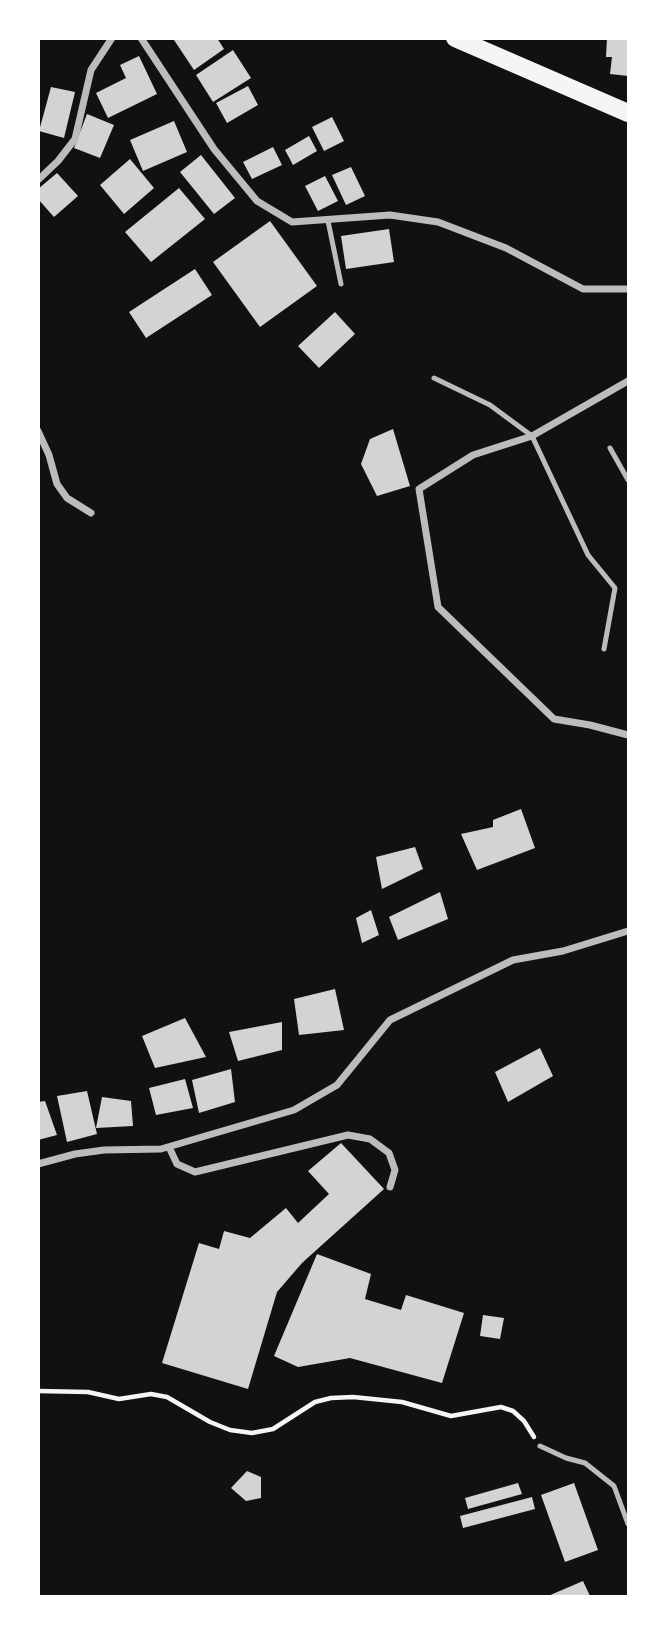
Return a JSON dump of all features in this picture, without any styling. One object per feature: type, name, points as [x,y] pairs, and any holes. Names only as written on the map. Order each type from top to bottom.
[{"type":"main road","points":[[455,38],[628,113]]},
{"type":"street","points":[[38,180],[58,161],[75,139],[91,70],[112,38]]},
{"type":"street","points":[[141,38],[214,149],[257,201],[292,222],[390,215],[438,222],[506,248],[583,289],[628,289]]},
{"type":"street","points":[[628,381],[532,436],[473,455],[419,489],[438,607],[554,719],[628,735]]},
{"type":"street","points":[[38,431],[49,455],[57,484],[67,498],[91,513]]},
{"type":"street","points":[[38,1164],[75,1154],[169,1147],[294,1110],[337,1085],[390,1020],[513,960],[563,951],[628,931]]},
{"type":"street","points":[[169,1147],[177,1164],[195,1172],[348,1135],[370,1139],[389,1153],[395,1171],[390,1187]]},
{"type":"lane","points":[[328,221],[341,284]]},
{"type":"lane","points":[[434,378],[490,405],[532,436],[588,555],[615,588],[604,649]]},
{"type":"lane","points":[[610,448],[628,480]]},
{"type":"lane","points":[[540,1446],[585,1463],[614,1486],[628,1524]]},
{"type":"path","points":[[38,1391],[88,1392],[119,1399],[151,1394],[167,1397],[210,1422],[230,1430],[252,1433],[273,1429],[315,1402],[331,1398],[353,1397],[402,1402],[451,1416],[501,1408],[513,1411],[540,1446]]},
{"type":"building","points":[[217,38],[224,49],[194,70],[174,40]]},
{"type":"building","points":[[607,38],[628,38],[628,76],[610,74],[612,57],[606,57]]},
{"type":"building","points":[[233,50],[251,78],[213,102],[196,75]]},
{"type":"building","points":[[139,56],[157,94],[108,118],[96,93],[126,78],[120,65]]},
{"type":"building","points":[[248,86],[258,105],[227,123],[216,103]]},
{"type":"building","points":[[51,87],[75,92],[64,138],[39,131]]},
{"type":"building","points":[[87,114],[114,125],[100,158],[74,148]]},
{"type":"building","points":[[332,117],[344,141],[324,151],[312,127]]},
{"type":"building","points":[[174,121],[187,152],[143,171],[130,140]]},
{"type":"building","points":[[309,136],[317,151],[293,165],[285,150]]},
{"type":"building","points":[[273,147],[282,165],[252,179],[243,162]]},
{"type":"building","points":[[201,155],[235,198],[214,214],[180,172]]},
{"type":"building","points":[[130,159],[154,188],[124,214],[100,185]]},
{"type":"building","points":[[351,167],[365,196],[346,205],[332,175]]},
{"type":"building","points":[[57,173],[78,196],[54,217],[38,199],[38,189]]},
{"type":"building","points":[[325,176],[338,201],[318,211],[305,186]]},
{"type":"building","points":[[179,188],[205,219],[151,262],[125,232]]},
{"type":"building","points":[[270,221],[317,286],[260,327],[213,262]]},
{"type":"building","points":[[389,229],[394,262],[346,269],[341,236]]},
{"type":"building","points":[[195,269],[212,295],[146,338],[129,312]]},
{"type":"building","points":[[335,312],[355,334],[319,368],[298,346]]},
{"type":"building","points":[[393,429],[410,486],[377,496],[361,464],[370,439]]},
{"type":"building","points":[[521,809],[535,848],[477,870],[461,834],[493,827],[493,820]]},
{"type":"building","points":[[415,847],[423,869],[382,889],[376,857]]},
{"type":"building","points":[[440,892],[448,919],[398,940],[389,917]]},
{"type":"building","points":[[371,910],[379,935],[362,943],[356,918]]},
{"type":"building","points":[[335,989],[344,1030],[299,1035],[294,999]]},
{"type":"building","points":[[185,1018],[206,1057],[155,1068],[142,1036]]},
{"type":"building","points":[[282,1022],[282,1050],[238,1061],[229,1032]]},
{"type":"building","points":[[540,1048],[553,1076],[508,1102],[495,1072]]},
{"type":"building","points":[[231,1069],[235,1102],[199,1113],[192,1080]]},
{"type":"building","points":[[185,1079],[193,1108],[156,1115],[149,1088]]},
{"type":"building","points":[[87,1091],[97,1134],[67,1142],[57,1096]]},
{"type":"building","points":[[102,1097],[131,1101],[133,1126],[96,1128]]},
{"type":"building","points":[[45,1101],[57,1135],[38,1140],[38,1102]]},
{"type":"building","points":[[341,1143],[384,1189],[302,1263],[277,1292],[248,1389],[162,1363],[199,1243],[219,1249],[224,1231],[250,1238],[286,1208],[298,1223],[329,1194],[308,1171]]},
{"type":"building","points":[[317,1254],[371,1274],[365,1299],[401,1310],[406,1295],[464,1313],[442,1383],[350,1358],[298,1367],[274,1356]]},
{"type":"building","points":[[483,1315],[504,1318],[500,1339],[480,1336]]},
{"type":"building","points":[[247,1471],[261,1477],[261,1498],[246,1501],[231,1488]]},
{"type":"building","points":[[518,1483],[522,1494],[468,1509],[465,1498]]},
{"type":"building","points":[[574,1483],[598,1550],[565,1562],[541,1495]]},
{"type":"building","points":[[532,1497],[535,1509],[463,1528],[460,1516]]},
{"type":"building","points":[[583,1581],[590,1596],[548,1596]]}]
